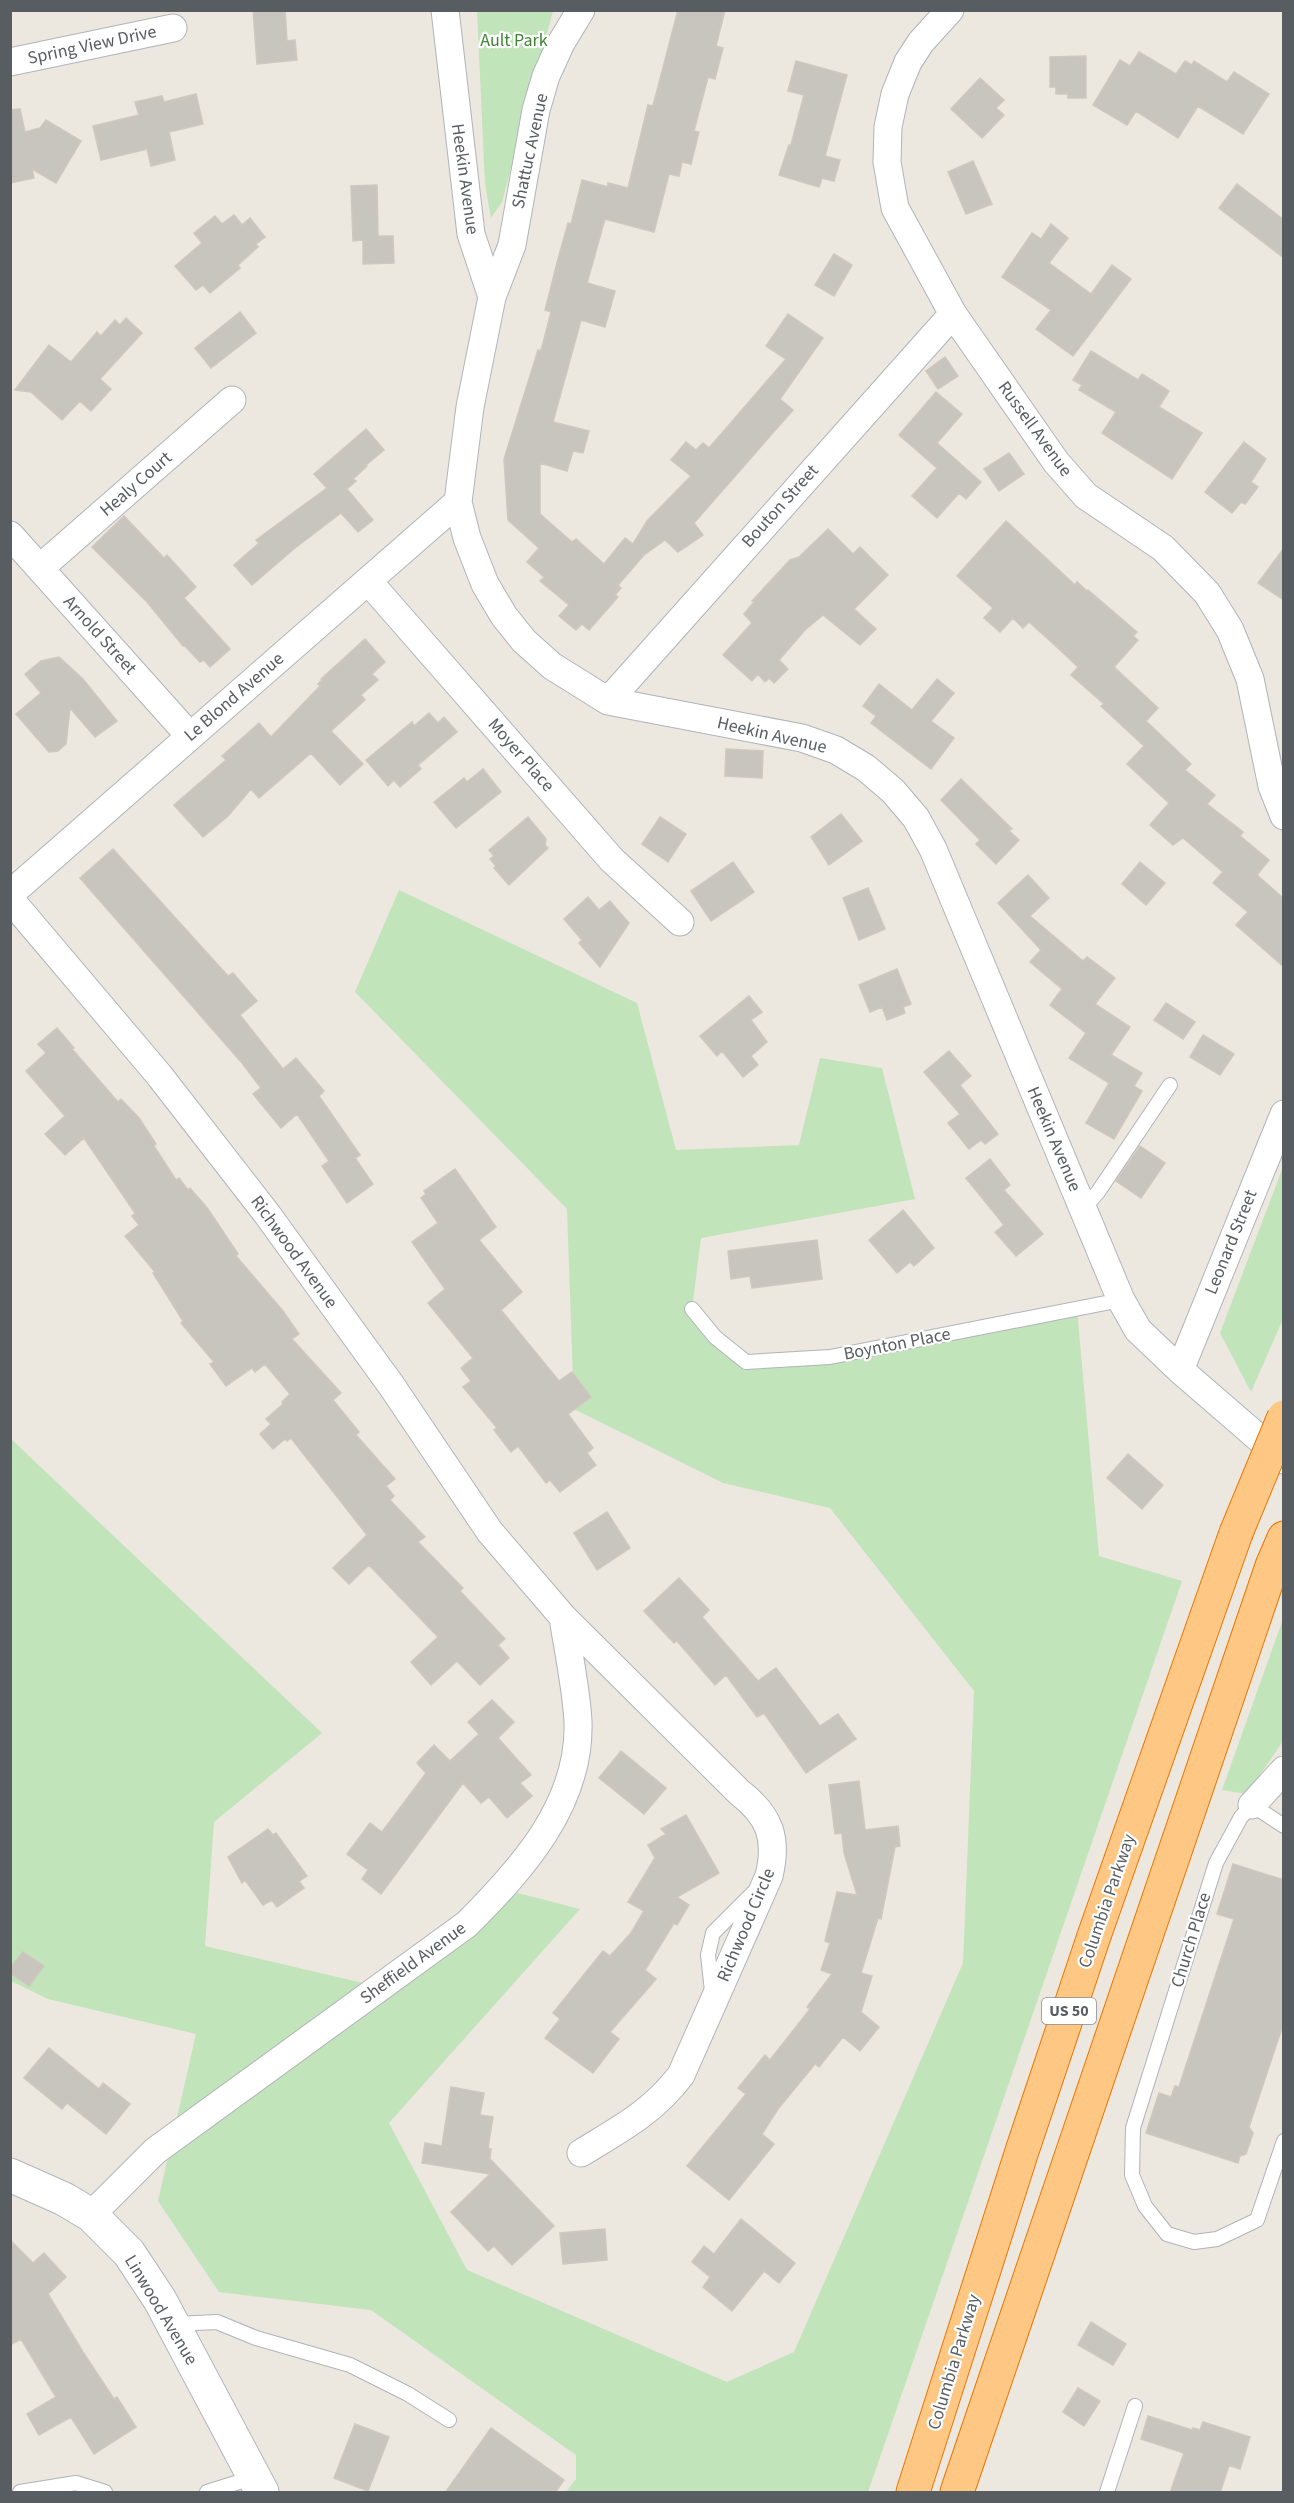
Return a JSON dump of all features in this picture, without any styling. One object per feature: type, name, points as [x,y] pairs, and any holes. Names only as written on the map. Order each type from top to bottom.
[{"type":"highway","name":"Columbia Parkway","points":[[913,2493],[979,2282],[1090,1947],[1236,1533],[1284,1417]]},
{"type":"highway","name":"US 50","points":[[957,2493],[1278,1552]]},
{"type":"main road","name":"Linwood Avenue","points":[[10,2175],[64,2199],[91,2215],[129,2253],[173,2324],[258,2485]]},
{"type":"street","name":"Heekin Avenue","points":[[445,10],[471,234],[492,297],[470,407],[458,502],[467,538],[485,584],[504,616],[524,641],[552,666],[608,701],[802,738],[836,750],[867,768],[893,791],[916,818],[933,849],[1121,1300],[1138,1330],[1284,1461]]},
{"type":"street","name":"Shattuc Avenue","points":[[492,297],[512,244],[536,110],[546,76],[561,43],[581,10]]},
{"type":"street","name":"Russell Avenue","points":[[950,10],[921,42],[908,62],[895,94],[888,127],[887,162],[896,207],[954,314],[1056,462],[1086,495],[1163,548],[1207,593],[1230,630],[1250,679],[1272,786],[1284,816]]},
{"type":"street","name":"Spring View Drive","points":[[10,62],[173,28]]},
{"type":"street","name":"Bouton Street","points":[[608,701],[954,314]]},
{"type":"street","name":"Healy Court","points":[[40,568],[232,400]]},
{"type":"street","name":"Le Blond Avenue","points":[[10,894],[458,502]]},
{"type":"street","name":"Arnold Street","points":[[10,535],[189,735]]},
{"type":"street","name":"Moyer Place","points":[[369,582],[612,860],[680,922]]},
{"type":"street","name":"Richwood Avenue","points":[[10,899],[159,1075],[267,1214],[391,1385],[490,1532],[563,1617]]},
{"type":"street","name":"Leonard Street","points":[[1180,1370],[1284,1114]]},
{"type":"street","name":"Richwood Circle","points":[[563,1617],[754,1804],[766,1819],[772,1838],[773,1857],[769,1876],[681,2075],[667,2094],[644,2115],[581,2153]]},
{"type":"street","name":"Sheffield Avenue","points":[[91,2215],[155,2151],[468,1924],[502,1889],[554,1821],[568,1789],[576,1756],[578,1721],[563,1617]]},
{"type":"street","name":"Church Place","points":[[1252,1805],[1284,1770]]},
{"type":"lane","points":[[1083,1209],[1098,1192],[1170,1085]]},
{"type":"lane","name":"Boynton Place","points":[[692,1309],[715,1337],[746,1362],[830,1357],[1121,1300]]},
{"type":"lane","points":[[1252,1805],[1284,1826]]},
{"type":"lane","name":"Church Place","points":[[1252,1805],[1241,1817],[1216,1863],[1132,2128],[1132,2175],[1145,2206],[1167,2234],[1194,2242],[1217,2239],[1257,2220],[1284,2141]]},
{"type":"lane","points":[[173,2324],[217,2322],[256,2338],[350,2365],[408,2394],[449,2420]]},
{"type":"lane","points":[[1107,2493],[1135,2406]]},
{"type":"lane","points":[[20,2493],[32,2489],[76,2483],[105,2493]]},
{"type":"lane","points":[[207,2493],[258,2485]]},
{"type":"green space","name":"Ault Park","points":[[477,11],[553,11],[502,202],[491,218],[485,184]]},
{"type":"green space","points":[[399,890],[637,1003],[676,1150],[799,1145],[820,1058],[882,1068],[915,1199],[701,1238],[692,1309],[746,1362],[787,1361],[1077,1309],[1099,1556],[1182,1581],[868,2492],[566,2492],[576,2479],[576,2455],[371,2310],[219,2292],[158,2201],[196,2034],[48,1999],[11,1981],[10,1438],[322,1733],[214,1822],[205,1946],[380,1987],[502,1889],[580,1909],[389,2123],[467,2270],[727,2382],[794,2352],[963,1963],[974,1691],[830,1508],[723,1483],[574,1409],[567,1209],[355,992]]},
{"type":"green space","points":[[1283,1167],[1283,1319],[1251,1392],[1220,1333]]},
{"type":"green space","points":[[1283,1619],[1283,1741],[1247,1794],[1222,1790]]},
{"type":"building","points":[[253,10],[285,10],[287,41],[295,40],[297,60],[257,64]]},
{"type":"building","points":[[678,10],[725,10],[716,46],[723,48],[715,79],[708,77],[694,131],[699,132],[691,164],[682,162],[679,176],[669,174],[654,232],[605,219],[587,283],[615,291],[605,327],[581,320],[553,422],[589,431],[583,453],[573,451],[567,471],[540,463],[540,514],[572,542],[576,539],[604,564],[625,538],[633,544],[647,521],[691,476],[671,460],[686,442],[696,450],[703,443],[709,448],[786,359],[766,346],[788,314],[823,338],[780,399],[793,410],[694,523],[703,535],[678,552],[665,540],[644,555],[618,585],[621,588],[615,595],[618,597],[589,630],[582,624],[576,630],[559,616],[569,605],[540,581],[544,577],[527,562],[539,548],[508,520],[504,459],[538,350],[541,351],[551,312],[545,310],[582,180],[608,187],[608,183],[628,188],[648,105],[653,106]]},
{"type":"building","points":[[1139,52],[1176,74],[1185,61],[1192,65],[1194,61],[1227,82],[1234,72],[1269,94],[1243,134],[1198,106],[1178,138],[1136,111],[1127,125],[1093,105],[1120,60],[1130,66]]},
{"type":"building","points":[[1086,56],[1086,98],[1068,98],[1068,94],[1056,94],[1056,87],[1050,87],[1050,57]]},
{"type":"building","points":[[796,61],[847,75],[825,156],[840,160],[834,181],[822,178],[819,187],[779,175],[789,145],[791,145],[804,95],[788,91]]},
{"type":"building","points":[[980,78],[1004,100],[996,108],[1004,115],[982,138],[951,109]]},
{"type":"building","points":[[196,94],[203,124],[169,132],[175,160],[151,166],[147,149],[101,160],[93,126],[139,115],[135,102],[162,96],[164,102]]},
{"type":"building","points":[[20,109],[25,132],[40,128],[46,120],[81,141],[56,183],[32,169],[34,178],[10,183],[10,110]]},
{"type":"building","points":[[973,161],[992,204],[966,214],[948,172]]},
{"type":"building","points":[[1237,184],[1284,220],[1284,258],[1219,208]]},
{"type":"building","points":[[377,185],[378,236],[393,236],[394,263],[363,264],[363,240],[353,241],[351,186]]},
{"type":"building","points":[[234,215],[242,225],[250,218],[265,237],[256,244],[258,247],[238,265],[240,268],[210,293],[203,285],[196,290],[175,266],[202,243],[194,233],[215,216],[222,224]]},
{"type":"building","points":[[1051,224],[1068,238],[1049,263],[1091,294],[1112,265],[1131,279],[1073,356],[1036,329],[1051,310],[1002,277],[1032,233],[1041,239]]},
{"type":"building","points":[[834,254],[852,265],[834,296],[815,285]]},
{"type":"building","points":[[240,312],[256,333],[211,368],[195,348]]},
{"type":"building","points":[[126,318],[142,333],[100,379],[111,389],[91,411],[80,401],[62,420],[31,392],[15,390],[49,345],[71,362],[97,332],[101,336],[115,320],[120,325]]},
{"type":"building","points":[[1091,351],[1138,380],[1142,374],[1169,391],[1159,407],[1202,433],[1172,479],[1102,433],[1116,412],[1079,390],[1082,385],[1073,380]]},
{"type":"building","points":[[945,357],[958,376],[938,389],[926,371]]},
{"type":"building","points":[[936,392],[962,414],[937,443],[981,482],[966,499],[959,493],[937,518],[912,496],[937,468],[899,435]]},
{"type":"building","points":[[366,429],[384,450],[366,465],[353,479],[356,481],[347,489],[373,520],[358,532],[341,513],[252,585],[234,565],[259,543],[256,540],[327,488],[314,474]]},
{"type":"building","points":[[1244,442],[1266,459],[1251,482],[1258,487],[1245,504],[1241,502],[1232,513],[1205,492]]},
{"type":"building","points":[[1009,453],[1024,474],[999,491],[984,469]]},
{"type":"building","points":[[124,516],[164,558],[167,555],[196,587],[184,598],[230,649],[210,667],[204,660],[200,662],[183,646],[147,602],[92,547]]},
{"type":"building","points":[[1006,521],[1075,585],[1077,582],[1088,590],[1137,632],[1133,636],[1138,640],[1114,667],[1158,708],[1146,721],[1191,764],[1185,770],[1215,795],[1207,804],[1243,832],[1240,836],[1269,860],[1257,875],[1284,899],[1284,967],[1236,925],[1248,912],[1213,883],[1223,872],[1183,838],[1173,845],[1150,825],[1169,803],[1127,764],[1144,746],[1101,706],[1104,704],[1071,675],[1078,667],[1029,622],[1023,628],[1013,618],[1000,632],[984,618],[993,608],[957,576]]},
{"type":"building","points":[[828,529],[853,554],[860,547],[888,575],[854,609],[876,629],[860,645],[823,615],[805,630],[779,660],[788,669],[774,683],[769,678],[765,682],[758,674],[752,681],[723,655],[752,623],[744,614],[754,602],[752,601],[790,560],[799,557]]},
{"type":"building","points":[[1284,548],[1284,600],[1258,583]]},
{"type":"building","points":[[365,639],[385,662],[372,674],[378,680],[361,695],[365,700],[331,731],[363,764],[340,785],[311,753],[259,798],[251,789],[228,816],[203,837],[174,805],[226,760],[222,756],[259,723],[271,737],[320,686],[318,684],[321,679]]},
{"type":"building","points":[[59,657],[83,679],[117,721],[95,737],[70,708],[66,744],[58,751],[49,752],[16,714],[41,693],[25,674],[41,661]]},
{"type":"building","points":[[937,679],[954,693],[931,721],[954,738],[931,769],[871,723],[876,716],[863,706],[879,684],[912,710]]},
{"type":"building","points":[[429,713],[438,723],[444,717],[457,732],[418,765],[421,769],[400,787],[394,780],[388,786],[366,760],[412,722],[414,726]]},
{"type":"building","points":[[726,749],[763,751],[762,778],[725,776]]},
{"type":"building","points":[[483,769],[501,792],[456,828],[434,802],[464,778],[467,782]]},
{"type":"building","points":[[961,779],[1012,829],[1009,831],[1019,840],[996,864],[976,844],[980,840],[941,800]]},
{"type":"building","points":[[841,814],[862,841],[829,865],[811,837]]},
{"type":"building","points":[[528,817],[546,839],[545,845],[548,848],[509,885],[494,868],[496,866],[490,859],[494,856],[489,850]]},
{"type":"building","points":[[660,817],[686,834],[668,862],[642,844]]},
{"type":"building","points":[[113,849],[228,976],[233,973],[257,1001],[240,1015],[283,1069],[296,1058],[324,1091],[319,1096],[360,1155],[355,1158],[373,1184],[347,1203],[322,1166],[329,1161],[297,1114],[281,1128],[253,1094],[261,1088],[242,1063],[80,878]]},
{"type":"building","points":[[733,862],[754,892],[711,921],[691,891]]},
{"type":"building","points":[[1140,862],[1165,883],[1146,905],[1122,884]]},
{"type":"building","points":[[1028,875],[1049,898],[1030,916],[1083,961],[1087,957],[1115,978],[1095,1004],[1130,1027],[1111,1055],[1142,1073],[1134,1086],[1142,1091],[1114,1139],[1086,1123],[1109,1083],[1069,1058],[1086,1033],[1050,1005],[1062,989],[1030,962],[1041,950],[998,903]]},
{"type":"building","points":[[868,888],[885,929],[859,940],[843,898]]},
{"type":"building","points":[[588,897],[599,910],[610,901],[629,923],[600,967],[579,943],[582,940],[564,919]]},
{"type":"building","points":[[897,969],[911,1004],[903,1007],[905,1013],[887,1020],[882,1007],[870,1012],[859,985]]},
{"type":"building","points":[[749,996],[762,1012],[751,1020],[767,1042],[751,1056],[758,1065],[743,1077],[722,1051],[717,1056],[700,1036]]},
{"type":"building","points":[[1166,1003],[1195,1022],[1183,1039],[1154,1020]]},
{"type":"building","points":[[57,1028],[118,1102],[121,1099],[139,1118],[176,1180],[179,1178],[208,1209],[238,1254],[236,1256],[283,1311],[299,1334],[292,1339],[341,1393],[333,1400],[359,1432],[356,1435],[395,1479],[386,1486],[394,1496],[390,1500],[425,1537],[418,1542],[463,1588],[460,1591],[505,1639],[498,1645],[509,1658],[480,1685],[457,1661],[431,1685],[411,1662],[438,1637],[369,1565],[349,1584],[333,1568],[367,1535],[291,1438],[287,1441],[285,1439],[273,1449],[260,1434],[271,1424],[266,1419],[283,1404],[282,1402],[290,1394],[265,1364],[255,1372],[252,1368],[226,1386],[210,1364],[214,1362],[181,1323],[183,1321],[153,1273],[155,1272],[125,1236],[139,1225],[132,1216],[135,1213],[84,1138],[65,1155],[45,1134],[65,1116],[26,1071],[46,1053],[38,1044]]},
{"type":"building","points":[[1203,1035],[1234,1054],[1220,1075],[1190,1057]]},
{"type":"building","points":[[949,1051],[971,1076],[960,1085],[998,1134],[985,1144],[981,1140],[969,1149],[948,1123],[960,1114],[924,1072]]},
{"type":"building","points":[[1140,1146],[1165,1163],[1141,1198],[1116,1181]]},
{"type":"building","points":[[990,1159],[1010,1185],[1004,1190],[1043,1234],[1016,1256],[995,1232],[1004,1225],[966,1178]]},
{"type":"building","points":[[455,1169],[496,1227],[479,1240],[522,1292],[501,1310],[559,1381],[572,1372],[591,1397],[568,1414],[593,1448],[587,1453],[596,1465],[560,1492],[550,1480],[546,1483],[518,1446],[511,1452],[494,1430],[497,1428],[463,1387],[471,1381],[461,1368],[473,1358],[428,1303],[445,1289],[412,1242],[438,1223],[421,1198],[426,1194],[424,1191]]},
{"type":"building","points":[[903,1210],[934,1248],[914,1266],[910,1262],[897,1273],[869,1240]]},
{"type":"building","points":[[817,1240],[822,1279],[752,1288],[750,1276],[731,1279],[728,1251]]},
{"type":"building","points":[[1128,1454],[1163,1485],[1142,1509],[1107,1478]]},
{"type":"building","points":[[607,1512],[630,1548],[597,1570],[574,1533]]},
{"type":"building","points":[[679,1578],[709,1610],[702,1617],[758,1681],[776,1668],[820,1726],[838,1714],[856,1739],[806,1773],[764,1713],[757,1717],[726,1675],[715,1685],[677,1641],[674,1643],[644,1611]]},
{"type":"building","points":[[492,1700],[514,1722],[498,1738],[531,1775],[520,1783],[532,1796],[507,1818],[489,1797],[481,1803],[463,1783],[381,1894],[362,1879],[368,1870],[347,1854],[370,1823],[382,1832],[426,1773],[417,1763],[434,1745],[450,1761],[479,1734],[468,1722]]},
{"type":"building","points":[[621,1751],[666,1788],[644,1814],[599,1778]]},
{"type":"building","points":[[859,1781],[865,1830],[898,1826],[900,1846],[895,1847],[881,1919],[878,1918],[861,1973],[872,1976],[861,2012],[879,2027],[860,2051],[843,2037],[819,2067],[815,2064],[778,2109],[762,2134],[774,2144],[729,2200],[687,2166],[746,2094],[738,2088],[765,2055],[770,2060],[810,2009],[807,2007],[832,1974],[821,1970],[830,1943],[825,1941],[837,1892],[857,1895],[844,1853],[842,1833],[835,1834],[829,1785]]},
{"type":"building","points":[[686,1815],[719,1873],[677,1897],[689,1905],[677,1925],[674,1923],[645,1970],[656,1979],[610,2032],[619,2039],[593,2073],[545,2038],[560,2019],[553,2013],[603,1951],[610,1956],[631,1933],[644,1911],[628,1902],[655,1858],[648,1845],[666,1834],[661,1829]]},
{"type":"building","points":[[268,1829],[273,1835],[276,1833],[307,1876],[299,1881],[304,1888],[277,1907],[272,1900],[263,1905],[245,1880],[242,1883],[228,1857]]},
{"type":"building","points":[[1233,1864],[1284,1880],[1284,2022],[1249,2127],[1253,2133],[1246,2154],[1240,2156],[1238,2163],[1146,2133],[1159,2093],[1171,2097],[1175,2086],[1179,2087],[1234,1919],[1217,1914]]},
{"type":"building","points":[[23,1952],[44,1966],[29,1986],[10,1973],[10,1968]]},
{"type":"building","points":[[49,2048],[99,2089],[103,2083],[130,2104],[106,2134],[67,2103],[62,2109],[24,2078]]},
{"type":"building","points":[[451,2087],[484,2093],[480,2115],[493,2117],[488,2148],[491,2149],[490,2159],[554,2226],[512,2265],[494,2246],[488,2251],[451,2212],[490,2174],[422,2163],[425,2143],[442,2146]]},
{"type":"building","points":[[741,2219],[795,2263],[779,2283],[764,2271],[732,2311],[703,2287],[710,2277],[692,2262],[704,2246],[714,2254]]},
{"type":"building","points":[[605,2229],[607,2260],[563,2264],[560,2233]]},
{"type":"building","points":[[10,2240],[33,2263],[44,2253],[66,2277],[48,2294],[114,2399],[117,2397],[136,2427],[94,2454],[71,2417],[39,2435],[27,2414],[56,2397],[21,2339],[10,2345]]},
{"type":"building","points":[[1091,2322],[1126,2344],[1113,2365],[1078,2345]]},
{"type":"building","points":[[1078,2388],[1100,2401],[1084,2426],[1063,2412]]},
{"type":"building","points":[[1148,2416],[1192,2430],[1193,2428],[1200,2430],[1203,2422],[1250,2437],[1240,2469],[1229,2465],[1220,2493],[1170,2493],[1184,2453],[1141,2439]]},
{"type":"building","points":[[355,2424],[389,2437],[368,2491],[334,2478]]},
{"type":"building","points":[[491,2428],[564,2480],[555,2493],[445,2493]]}]
